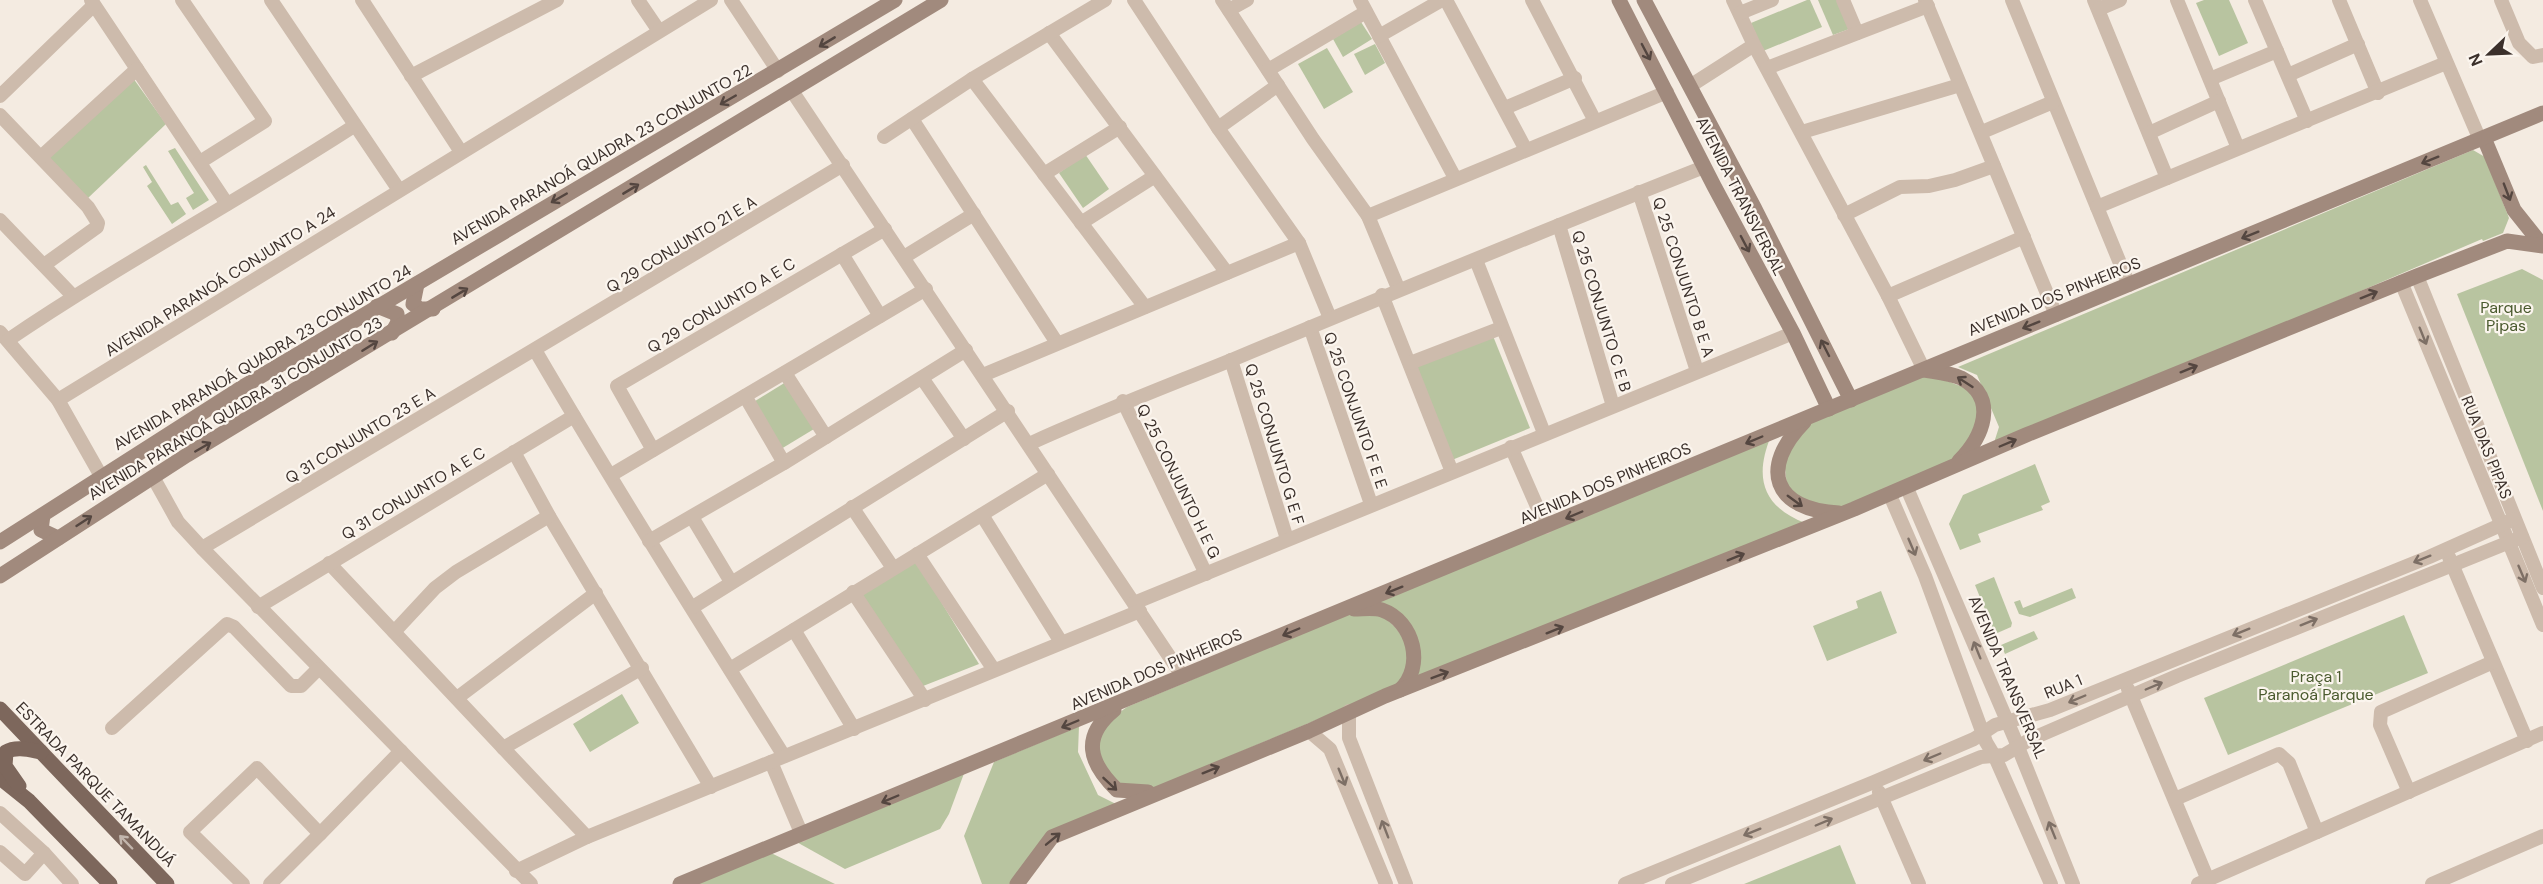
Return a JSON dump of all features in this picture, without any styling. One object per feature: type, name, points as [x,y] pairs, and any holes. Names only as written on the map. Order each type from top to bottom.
[{"type":"main road","points":[[0,701],[29,734],[39,750]]},
{"type":"main road","name":"ESTRADA PARQUE TAMANDUÁ","points":[[0,709],[167,884]]},
{"type":"main road","points":[[29,801],[4,766],[3,759],[11,750],[39,750]]},
{"type":"main road","points":[[0,778],[29,801],[110,884]]},
{"type":"street","points":[[182,0],[265,121],[200,162]]},
{"type":"street","points":[[271,0],[399,190]]},
{"type":"street","points":[[411,76],[557,0]]},
{"type":"street","points":[[638,0],[659,32]]},
{"type":"street","name":"AVENIDA PARANOÁ CONJUNTO A 24","points":[[58,400],[711,0]]},
{"type":"street","points":[[731,0],[778,71]]},
{"type":"street","name":"AVENIDA PARANOÁ QUADRA 31 CONJUNTO 23","points":[[0,576],[153,477],[941,0]]},
{"type":"street","points":[[884,137],[972,79],[1105,0]]},
{"type":"street","points":[[1134,0],[1218,128],[1299,243],[1330,318]]},
{"type":"street","points":[[1247,0],[1225,5],[1313,140],[1368,216],[1398,288]]},
{"type":"street","points":[[1379,36],[1444,0],[1526,150]]},
{"type":"street","points":[[1532,0],[1575,78],[1595,121]]},
{"type":"street","name":"AVENIDA TRANSVERSAL","points":[[1619,0],[1704,167],[1793,333],[1829,409]]},
{"type":"street","name":"AVENIDA TRANSVERSAL","points":[[1644,0],[1755,209],[1851,400]]},
{"type":"street","points":[[1733,0],[1754,45],[1888,296],[1924,370],[1962,379],[1975,389],[1982,402],[1984,419],[1980,435],[1955,466]]},
{"type":"street","points":[[1740,13],[1772,0]]},
{"type":"street","points":[[1843,0],[1857,33]]},
{"type":"street","points":[[2012,0],[2129,285]]},
{"type":"street","points":[[2120,0],[2096,5],[2167,178]]},
{"type":"street","points":[[2177,0],[2238,148]]},
{"type":"street","points":[[2255,0],[2307,121]]},
{"type":"street","points":[[2339,0],[2378,93]]},
{"type":"street","points":[[2420,0],[2446,63],[2514,210],[2542,246]]},
{"type":"street","points":[[2501,0],[2518,43],[2534,57],[2543,55]]},
{"type":"street","points":[[364,1],[461,152]]},
{"type":"street","points":[[893,1],[891,16],[895,21],[903,23]]},
{"type":"street","name":"AVENIDA PARANOÁ QUADRA 23 CONJUNTO 22","points":[[442,268],[893,1]]},
{"type":"street","points":[[0,96],[92,3],[227,204]]},
{"type":"street","points":[[1767,68],[1927,3],[2056,315]]},
{"type":"street","points":[[1268,70],[1363,6],[1455,178]]},
{"type":"street","points":[[860,22],[870,24],[873,36],[870,43]]},
{"type":"street","points":[[1049,33],[1227,273]]},
{"type":"street","points":[[2288,75],[2358,44]]},
{"type":"street","points":[[1690,86],[1754,45]]},
{"type":"street","points":[[2210,79],[2277,51]]},
{"type":"street","points":[[2097,207],[2446,63]]},
{"type":"street","points":[[41,157],[137,69]]},
{"type":"street","points":[[1505,108],[1575,78]]},
{"type":"street","points":[[972,79],[1145,307]]},
{"type":"street","points":[[1218,128],[1278,85]]},
{"type":"street","points":[[1802,132],[1960,85]]},
{"type":"street","points":[[792,91],[1008,411],[1183,677]]},
{"type":"street","points":[[1368,216],[1667,92]]},
{"type":"street","points":[[2149,133],[2219,101]]},
{"type":"street","points":[[1982,132],[2053,102]]},
{"type":"street","name":"AVENIDA DOS PINHEIROS","points":[[680,884],[2543,113]]},
{"type":"street","points":[[0,115],[88,207],[98,224],[44,265]]},
{"type":"street","points":[[912,119],[1057,343]]},
{"type":"street","points":[[101,476],[58,400],[4,336],[295,164],[354,126]]},
{"type":"street","points":[[1044,174],[1120,127]]},
{"type":"street","name":"Q 29 CONJUNTO 21 E A","points":[[535,350],[843,165]]},
{"type":"street","points":[[1845,215],[1900,187],[1929,186],[1955,180],[1994,165]]},
{"type":"street","points":[[1029,444],[1123,401],[1232,360],[1398,288],[1476,260],[1704,167]]},
{"type":"street","points":[[1714,186],[1726,196],[1737,192],[1739,187],[1736,175]]},
{"type":"street","points":[[1081,223],[1155,176]]},
{"type":"street","name":"Q 25 CONJUNTO B E A","points":[[1640,192],[1697,371]]},
{"type":"street","points":[[1734,224],[1734,211],[1743,207],[1755,209]]},
{"type":"street","points":[[904,257],[974,214]]},
{"type":"street","points":[[0,220],[73,296]]},
{"type":"street","name":"Q 25 CONJUNTO C E B","points":[[1559,225],[1613,406]]},
{"type":"street","name":"Q 29 CONJUNTO A E C","points":[[653,450],[617,386],[885,229]]},
{"type":"street","points":[[1888,296],[2024,237]]},
{"type":"street","points":[[1017,884],[1052,837],[1309,731],[1349,711],[1843,513],[2401,282],[2507,241],[2542,246]]},
{"type":"street","points":[[983,375],[1299,243]]},
{"type":"street","points":[[842,254],[880,316]]},
{"type":"street","points":[[1476,260],[1544,433]]},
{"type":"street","name":"AVENIDA PARANOÁ QUADRA 23 CONJUNTO 24","points":[[0,542],[101,476],[442,268]]},
{"type":"street","name":"RUA DAS PIPAS","points":[[2417,276],[2508,522]]},
{"type":"street","name":"RUA DAS PIPAS","points":[[2401,282],[2508,522],[2543,625]]},
{"type":"street","points":[[417,284],[413,304],[420,309],[433,309]]},
{"type":"street","points":[[611,475],[926,289]]},
{"type":"street","points":[[1382,295],[1452,472]]},
{"type":"street","points":[[377,306],[397,314],[398,322],[392,333]]},
{"type":"street","name":"Q 25 CONJUNTO F E E","points":[[1310,327],[1371,504]]},
{"type":"street","points":[[1410,363],[1501,328]]},
{"type":"street","points":[[516,871],[587,837],[925,700],[1061,642],[1287,539],[1793,333]]},
{"type":"street","points":[[535,350],[649,541],[693,607],[730,669],[778,759],[802,835]]},
{"type":"street","name":"Q 31 CONJUNTO 23 E A","points":[[202,548],[535,350]]},
{"type":"street","points":[[649,541],[784,463],[966,350]]},
{"type":"street","name":"Q 25 CONJUNTO G E F","points":[[1232,360],[1287,539]]},
{"type":"street","points":[[785,373],[826,437]]},
{"type":"street","points":[[922,378],[964,439]]},
{"type":"street","points":[[745,396],[784,463]]},
{"type":"street","name":"Q 25 CONJUNTO H E G","points":[[1123,401],[1206,574]]},
{"type":"street","points":[[693,607],[1008,411]]},
{"type":"street","name":"Q 31 CONJUNTO A E C","points":[[258,607],[574,416]]},
{"type":"street","points":[[1808,418],[1781,449],[1777,466],[1780,482],[1787,496],[1799,506],[1817,512],[1843,513]]},
{"type":"street","points":[[1511,447],[1546,527]]},
{"type":"street","points":[[514,452],[549,516],[642,668],[711,787]]},
{"type":"street","points":[[730,669],[1048,474]]},
{"type":"street","points":[[153,477],[178,522],[202,548],[531,884]]},
{"type":"street","name":"AVENIDA TRANSVERSAL","points":[[1905,486],[2018,747],[2073,884]]},
{"type":"street","points":[[1889,493],[1925,576],[1984,731],[1986,742],[1995,757],[2051,884]]},
{"type":"street","points":[[852,507],[892,568]]},
{"type":"street","points":[[43,515],[41,530],[58,538]]},
{"type":"street","points":[[982,515],[1061,642]]},
{"type":"street","points":[[394,632],[435,588],[456,572],[549,516]]},
{"type":"street","points":[[692,517],[731,582]]},
{"type":"street","name":"RUA 1","points":[[1625,884],[1874,782],[1974,739],[1984,731],[2050,710],[2508,522]]},
{"type":"street","points":[[1672,884],[1982,757],[1995,757],[2132,695],[2515,539]]},
{"type":"street","name":"RUA DAS PIPAS","points":[[2515,539],[2543,588]]},
{"type":"street","points":[[2446,549],[2526,741]]},
{"type":"street","points":[[917,554],[994,670]]},
{"type":"street","points":[[329,563],[587,837]]},
{"type":"street","points":[[854,592],[925,700]]},
{"type":"street","points":[[457,698],[596,593]]},
{"type":"street","points":[[1345,610],[1380,609],[1391,614],[1406,628],[1413,646],[1415,663],[1412,674],[1402,690],[1385,696]]},
{"type":"street","points":[[112,728],[225,625],[234,627],[291,686],[301,686],[318,669]]},
{"type":"street","points":[[794,630],[854,729]]},
{"type":"street","points":[[2409,792],[2380,725],[2381,711],[2493,662]]},
{"type":"street","points":[[503,748],[642,668]]},
{"type":"street","points":[[2124,679],[2175,799],[2203,882],[2543,733]]},
{"type":"street","points":[[1124,702],[1100,722],[1092,738],[1096,764],[1101,775],[1117,790],[1130,793],[1157,792]]},
{"type":"street","points":[[1349,711],[1348,738],[1406,884]]},
{"type":"street","points":[[1309,731],[1330,749],[1386,884]]},
{"type":"street","points":[[270,884],[400,751]]},
{"type":"street","points":[[2175,799],[2279,754],[2289,763],[2317,832]]},
{"type":"street","points":[[243,884],[190,832],[256,768],[320,834]]},
{"type":"street","points":[[1874,782],[1919,884]]},
{"type":"street","points":[[0,813],[44,853],[72,884]]},
{"type":"street","points":[[2432,884],[2447,881],[2543,836]]},
{"type":"street","points":[[0,852],[25,874],[44,853]]},
{"type":"green space","points":[[1810,0],[1822,27],[1763,51],[1751,23]]},
{"type":"green space","points":[[1818,0],[1840,0],[1852,28],[1833,35]]},
{"type":"green space","points":[[2204,0],[2229,0],[2248,43],[2219,56],[2196,3]]},
{"type":"green space","points":[[1361,22],[1372,39],[1343,57],[1333,39]]},
{"type":"green space","points":[[1375,44],[1385,63],[1365,75],[1354,54]]},
{"type":"green space","points":[[1327,48],[1353,92],[1324,109],[1298,64]]},
{"type":"green space","points":[[133,78],[166,124],[88,198],[48,157]]},
{"type":"green space","points":[[175,148],[209,200],[193,210],[186,198],[194,193],[168,151]]},
{"type":"green space","points":[[2473,150],[2485,157],[2509,218],[2503,233],[2483,241],[2482,239],[1992,449],[1999,427],[1977,375],[1958,367]]},
{"type":"green space","points":[[1085,154],[1109,189],[1083,208],[1059,173]]},
{"type":"green space","points":[[146,165],[171,205],[178,202],[186,214],[172,224],[147,186],[152,182],[143,167]]},
{"type":"green space","name":"Parque Pipas","points":[[2522,269],[2543,280],[2543,511],[2457,294]]},
{"type":"green space","points":[[1493,336],[1530,428],[1452,460],[1415,367]]},
{"type":"green space","points":[[1924,372],[1973,391],[1981,420],[1952,463],[1843,512],[1788,495],[1783,450],[1809,419]]},
{"type":"green space","points":[[786,382],[814,429],[781,449],[752,403]]},
{"type":"green space","points":[[1771,436],[1763,464],[1766,488],[1771,499],[1779,508],[1805,523],[1410,684],[1418,645],[1374,603]]},
{"type":"green space","points":[[2035,464],[2050,502],[2041,506],[2043,510],[1978,534],[1981,542],[1960,550],[1949,524],[1963,495]]},
{"type":"green space","points":[[915,559],[979,664],[918,688],[858,594]]},
{"type":"green space","points":[[1994,577],[2012,623],[2011,627],[1995,634],[1975,585]]},
{"type":"green space","points":[[2072,588],[2076,598],[2030,617],[2019,614],[2014,602],[2020,600],[2023,608]]},
{"type":"green space","points":[[1881,591],[1897,633],[1827,661],[1813,626],[1858,608],[1856,601]]},
{"type":"green space","points":[[1379,613],[1401,635],[1408,650],[1408,665],[1397,686],[1157,787],[1121,787],[1103,763],[1097,744],[1099,736],[1104,727],[1127,707],[1348,614]]},
{"type":"green space","name":"Praça 1 Paranoá Parque","points":[[2404,615],[2428,673],[2228,755],[2204,698]]},
{"type":"green space","points":[[2034,631],[2038,639],[2005,654],[2001,645]]},
{"type":"green space","points":[[622,694],[639,723],[590,752],[573,724]]},
{"type":"green space","points":[[1079,726],[1078,752],[1098,795],[1120,806],[1055,830],[1014,884],[982,884],[964,836],[994,762]]},
{"type":"green space","points":[[966,768],[949,814],[940,829],[845,869],[793,840]]},
{"type":"green space","points":[[1840,845],[1856,884],[1744,884]]},
{"type":"green space","points":[[769,852],[835,884],[698,884]]}]
